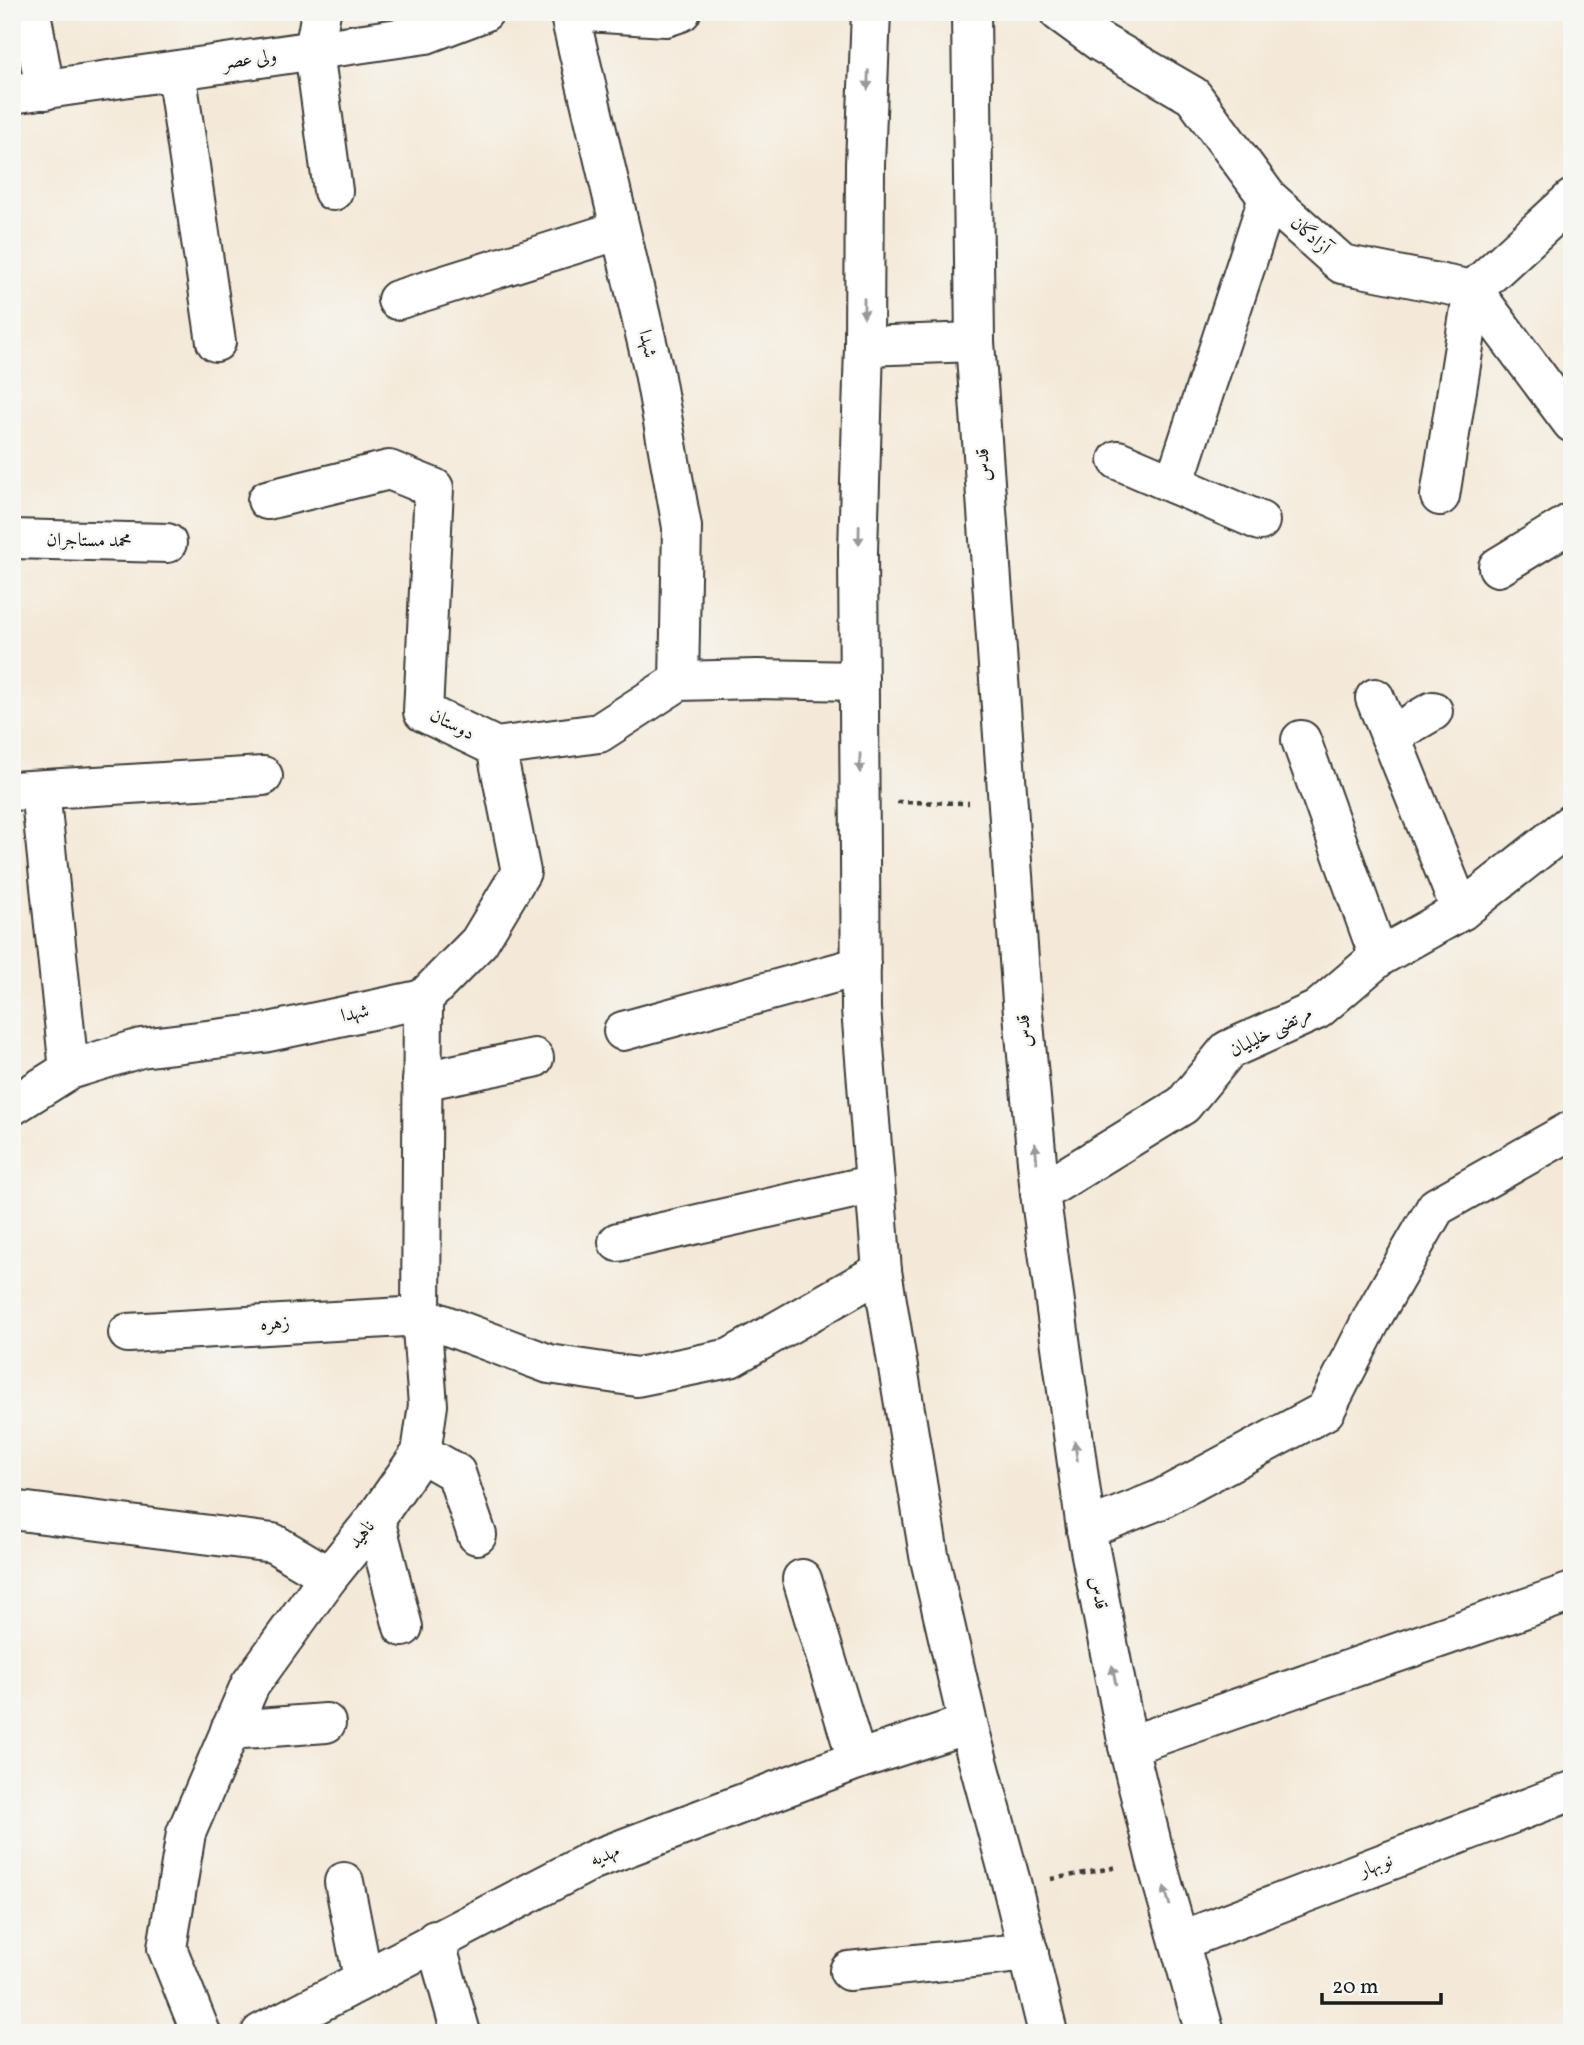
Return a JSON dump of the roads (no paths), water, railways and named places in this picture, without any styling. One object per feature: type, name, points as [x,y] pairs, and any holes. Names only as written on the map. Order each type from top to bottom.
[{"type":"street","points":[[29,92],[31,12]]},
{"type":"street","points":[[321,12],[314,51],[333,191]]},
{"type":"street","name":"ولی عصر","points":[[29,92],[426,34],[484,12]]},
{"type":"street","name":"شهدا","points":[[569,12],[654,372],[682,527],[679,681]]},
{"type":"street","points":[[587,12],[666,18],[681,12]]},
{"type":"street","points":[[870,12],[858,551],[861,1009],[875,1184],[883,1271],[929,1555],[968,1724],[1048,2033]]},
{"type":"street","name":"قدس","points":[[971,12],[975,342],[1023,1002],[1040,1193],[1086,1529],[1128,1746],[1156,1860],[1205,2033]]},
{"type":"street","name":"آزادگان","points":[[1059,12],[1100,42],[1193,96],[1268,198],[1342,264],[1473,290]]},
{"type":"street","points":[[176,71],[216,342]]},
{"type":"street","points":[[1174,484],[1268,198]]},
{"type":"street","points":[[1440,495],[1473,290],[1572,199]]},
{"type":"street","points":[[397,300],[620,230]]},
{"type":"street","points":[[1473,290],[1572,423]]},
{"type":"street","points":[[864,346],[975,342]]},
{"type":"street","points":[[1118,460],[1259,521]]},
{"type":"street","name":"دوستان","points":[[267,499],[389,471],[434,488],[423,712],[496,747],[599,733],[679,681]]},
{"type":"street","points":[[1498,567],[1572,522]]},
{"type":"street","name":"محمد مستاجران","points":[[12,539],[167,543]]},
{"type":"street","points":[[679,681],[859,681]]},
{"type":"street","points":[[1375,698],[1461,911]]},
{"type":"street","points":[[1390,736],[1433,711]]},
{"type":"street","points":[[1301,740],[1379,957]]},
{"type":"street","points":[[423,999],[479,942],[521,872],[496,747]]},
{"type":"street","points":[[69,1070],[26,791],[263,776]]},
{"type":"street","name":"مرتضی خلیلیان","points":[[1040,1193],[1183,1105],[1228,1050],[1317,1010],[1379,957],[1461,911],[1572,823]]},
{"type":"street","points":[[623,1031],[860,966]]},
{"type":"street","name":"شهدا","points":[[12,1106],[69,1070],[142,1048],[264,1033],[423,999]]},
{"type":"street","name":"ناهید","points":[[201,2033],[167,1948],[186,1833],[250,1685],[329,1576],[375,1519],[421,1453],[428,1405],[421,1316],[423,999]]},
{"type":"street","points":[[422,1081],[534,1058]]},
{"type":"street","points":[[1086,1529],[1159,1500],[1325,1411],[1375,1313],[1436,1206],[1572,1130]]},
{"type":"street","points":[[618,1242],[875,1184]]},
{"type":"street","points":[[421,1316],[549,1364],[637,1377],[730,1358],[883,1271]]},
{"type":"street","name":"زهره","points":[[128,1333],[421,1316]]},
{"type":"street","points":[[421,1453],[456,1473],[477,1535]]},
{"type":"street","points":[[12,1510],[273,1543],[329,1576]]},
{"type":"street","points":[[375,1519],[403,1627]]},
{"type":"street","points":[[802,1579],[857,1760]]},
{"type":"street","points":[[1128,1746],[1572,1592]]},
{"type":"street","points":[[230,1730],[326,1723]]},
{"type":"street","name":"مهدیه","points":[[261,2033],[593,1860],[857,1760],[968,1724]]},
{"type":"street","name":"نوبهار","points":[[1180,1941],[1572,1791]]},
{"type":"street","points":[[344,1882],[363,1978]]},
{"type":"street","points":[[435,1940],[461,2033]]},
{"type":"street","points":[[849,1971],[1028,1952]]}]
